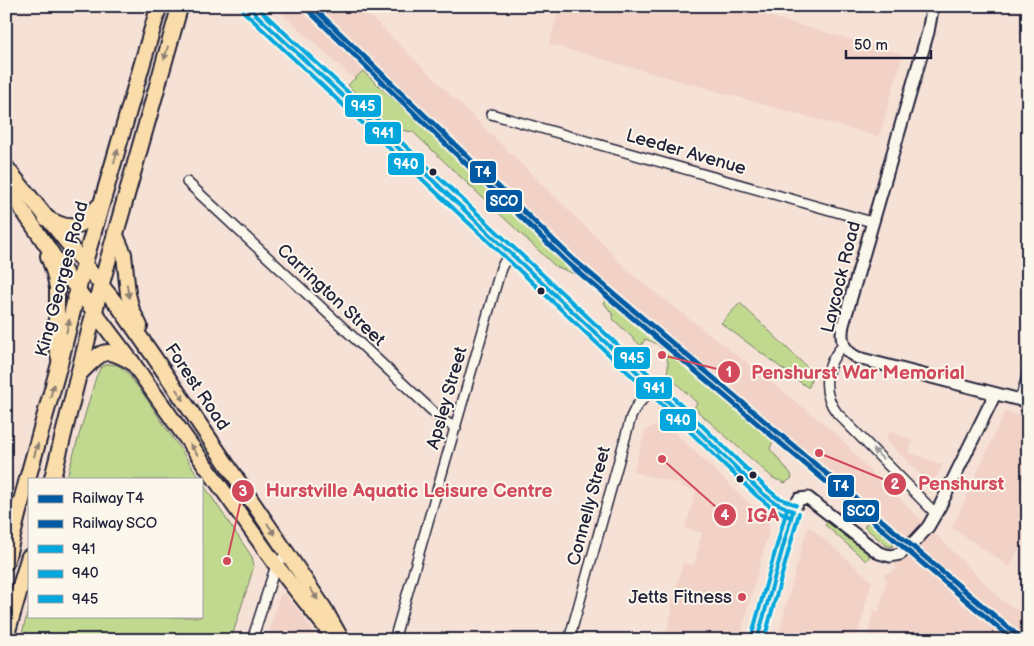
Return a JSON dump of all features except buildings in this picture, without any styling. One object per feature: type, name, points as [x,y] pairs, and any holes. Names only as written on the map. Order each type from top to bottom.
[{"type":"highway","name":"King Georges Road","points":[[6,562],[60,362],[84,264],[158,6]]},
{"type":"highway","points":[[53,478],[100,285],[180,6]]},
{"type":"highway","points":[[46,218],[60,226],[71,227],[89,218],[102,203]]},
{"type":"highway","points":[[79,374],[93,360],[105,352],[112,351],[132,362]]},
{"type":"highway","points":[[6,636],[28,560]]},
{"type":"main road","points":[[247,6],[510,252],[761,492],[774,502],[793,511],[758,640]]},
{"type":"main road","name":"Forest Road","points":[[6,167],[84,264],[152,354],[324,608],[342,640]]},
{"type":"main road","points":[[6,186],[78,290],[132,362],[276,565],[335,640]]},
{"type":"main road","points":[[115,233],[124,254],[128,294],[132,310],[152,354]]},
{"type":"main road","points":[[40,236],[54,273],[57,288],[57,307],[53,334],[60,362]]},
{"type":"street","name":"Laycock Road","points":[[934,7],[843,325],[843,345],[834,354],[829,366],[826,386],[828,400],[837,413],[936,514]]},
{"type":"street","name":"Leeder Avenue","points":[[491,114],[872,222]]},
{"type":"street","name":"Carrington Street","points":[[187,182],[441,419],[456,428]]},
{"type":"street","name":"Apsley Street","points":[[394,640],[501,268],[510,252]]},
{"type":"street","points":[[843,345],[848,353],[858,358],[1024,401],[1028,373]]},
{"type":"street","name":"Connelly Street","points":[[569,640],[629,423],[636,407],[653,388]]},
{"type":"street","points":[[793,511],[799,500],[808,498],[879,552],[890,556],[900,554],[928,527],[936,514],[995,394]]},
{"type":"street","points":[[252,640],[276,565],[288,554]]},
{"type":"shaded area","points":[[274,6],[360,6],[598,239],[630,273],[837,434],[890,494],[895,494],[1003,601],[1028,617],[1028,640],[866,640],[874,610],[878,612],[887,579],[883,575],[897,569],[873,525],[813,471],[806,469],[569,264],[429,131],[396,118]]},
{"type":"shaded area","points":[[560,6],[732,6],[903,54],[879,137],[549,44]]},
{"type":"shaded area","points":[[1005,412],[1028,418],[1028,529],[1010,567],[952,528]]},
{"type":"shaded area","points":[[658,425],[670,428],[769,522],[770,527],[739,640],[664,640],[683,563],[694,565],[702,533],[685,528],[696,491],[680,487],[681,484],[633,472],[646,429]]},
{"type":"shaded area","points":[[890,431],[913,440],[908,452],[943,465],[935,480],[927,481],[886,440]]},
{"type":"shaded area","points":[[810,527],[872,581],[856,640],[777,640],[807,528]]},
{"type":"shaded area","points":[[284,593],[302,615],[318,640],[267,640],[280,594]]},
{"type":"green space","points":[[363,71],[580,273],[577,275],[555,266],[413,132],[395,129],[382,122],[348,85]]},
{"type":"green space","points":[[608,298],[773,441],[770,449],[791,474],[792,478],[785,483],[773,478],[694,408],[697,403],[667,374],[667,357],[661,348],[657,344],[645,339],[641,346],[613,319],[613,315],[604,303]]},
{"type":"green space","points":[[740,303],[813,373],[809,387],[721,323]]},
{"type":"green space","points":[[108,364],[117,365],[125,370],[200,478],[67,478],[96,377],[101,367]]},
{"type":"green space","points":[[202,482],[252,557],[254,566],[231,640],[20,640],[28,612],[28,618],[202,618]]},
{"type":"green space","points":[[828,521],[870,556],[866,561],[825,525]]},
{"type":"green space","points":[[868,522],[890,540],[896,542],[891,547],[886,545],[864,527]]},
{"type":"rail line","name":"T4","points":[[312,6],[573,259],[1023,640]]},
{"type":"rail line","name":"SCO","points":[[308,10],[569,264],[1013,640]]},
{"type":"transit line","name":"941","points":[[247,6],[653,387],[761,492],[774,502],[793,511]]},
{"type":"transit line","name":"945","points":[[256,6],[657,382],[765,487],[777,497],[796,505]]},
{"type":"transit line","name":"940","points":[[243,11],[649,392],[757,496],[771,507],[790,517]]},
{"type":"transit line","name":"945","points":[[751,638],[787,509]]},
{"type":"transit line","name":"941","points":[[757,640],[793,511]]},
{"type":"transit line","name":"940","points":[[764,640],[799,513]]},
{"type":"place","name":"Penshurst War Memorial","points":[[662,355]]},
{"type":"place","name":"Penshurst","points":[[819,453]]},
{"type":"place","name":"IGA","points":[[662,459]]},
{"type":"place","name":"Hurstville Aquatic Leisure Centre","points":[[227,561]]},
{"type":"place","name":"Jetts Fitness","points":[[742,597]]}]
